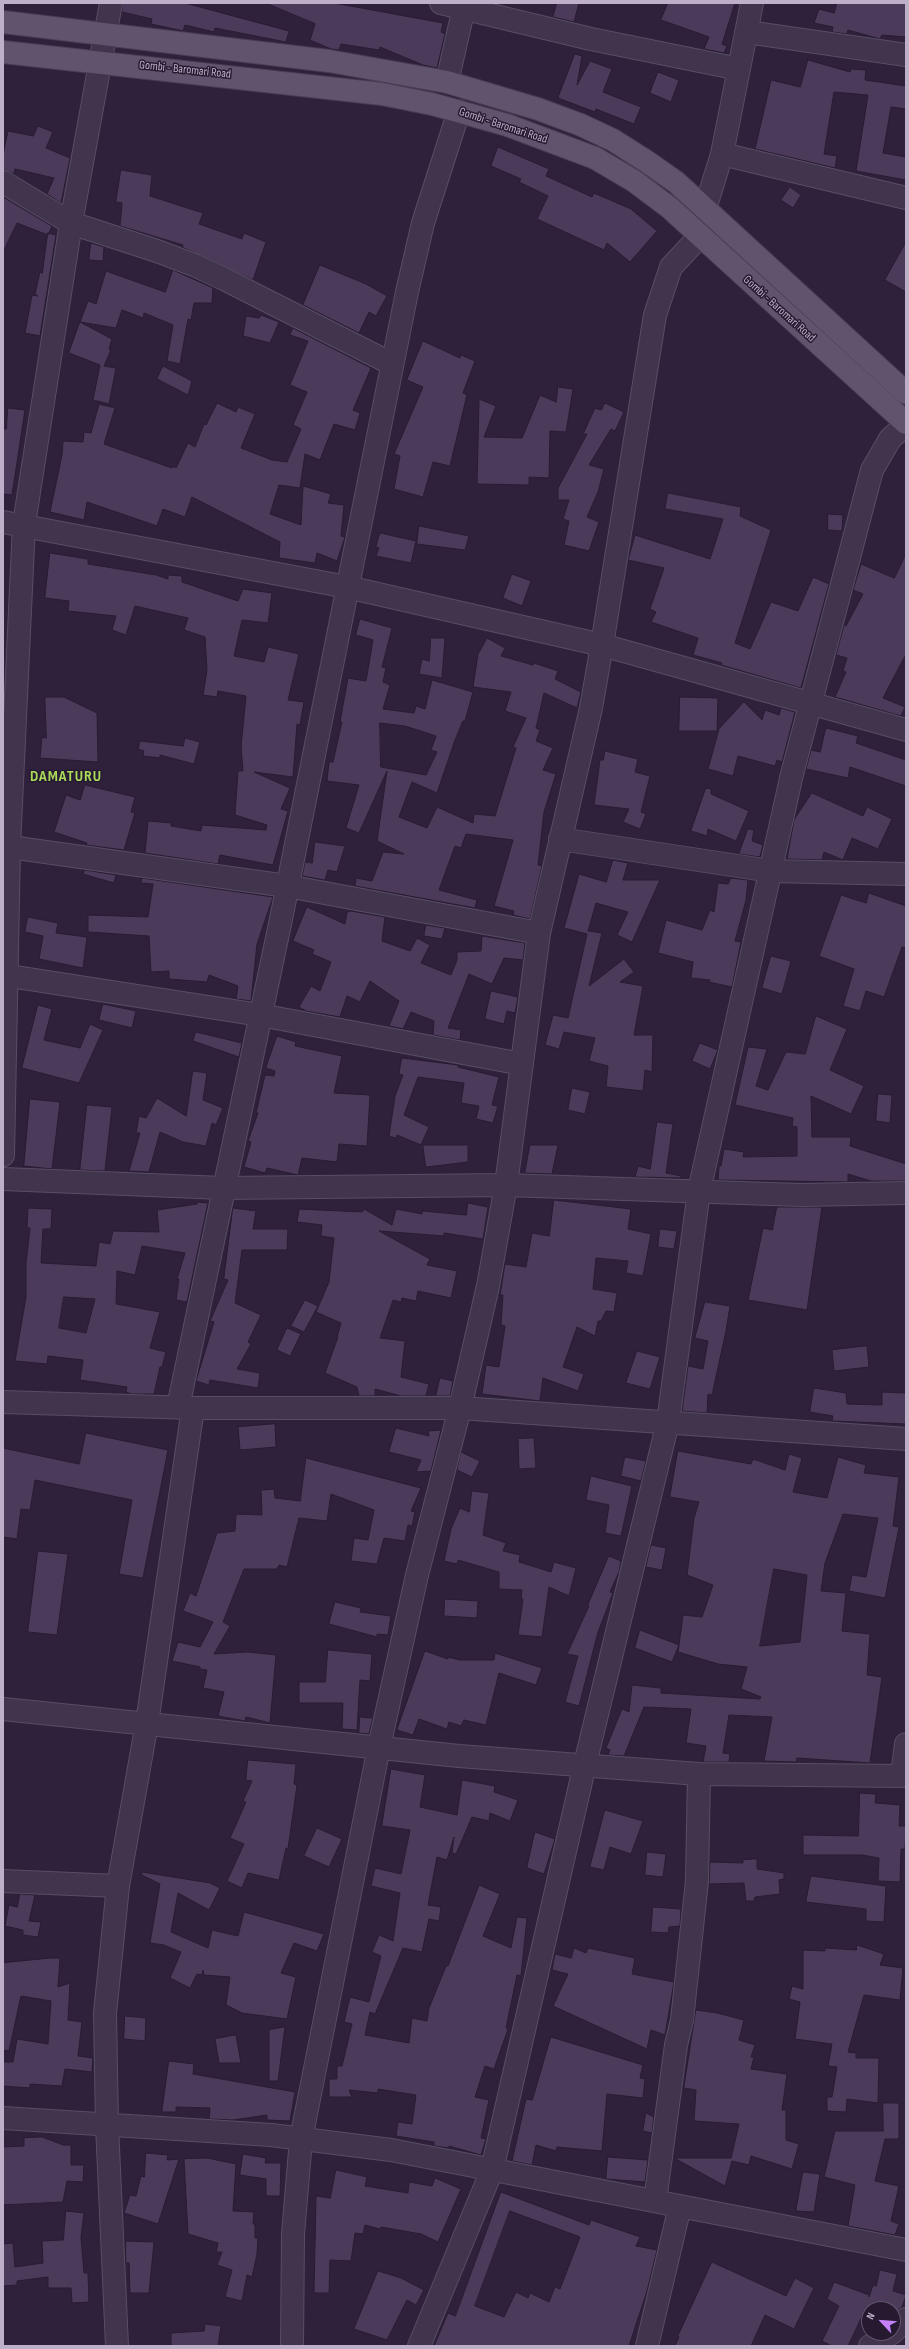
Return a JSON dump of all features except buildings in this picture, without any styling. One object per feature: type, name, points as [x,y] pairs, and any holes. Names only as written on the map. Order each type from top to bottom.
[{"type":"main road","name":"Gombi - Baromari Road","points":[[3,22],[329,61],[447,82],[538,109],[613,140],[676,182],[906,393]]},
{"type":"main road","name":"Gombi - Baromari Road","points":[[3,52],[100,61],[382,94],[459,111],[527,132],[595,158],[634,181],[670,208],[699,237],[906,424]]},
{"type":"street","points":[[3,1155],[6,847],[13,523],[71,223],[111,3]]},
{"type":"street","points":[[441,3],[464,6],[591,39],[739,69]]},
{"type":"street","points":[[705,209],[722,154],[752,3]]},
{"type":"street","points":[[447,82],[464,6]]},
{"type":"street","points":[[747,32],[906,55]]},
{"type":"street","points":[[117,2346],[107,2125],[105,2014],[118,1886],[147,1723],[186,1408],[223,1188],[287,886],[392,364],[423,223],[459,111]]},
{"type":"street","points":[[722,154],[906,198]]},
{"type":"street","points":[[3,182],[71,223],[157,251],[194,265],[392,364]]},
{"type":"street","points":[[292,2346],[293,2234],[301,2139],[379,1747],[417,1575],[460,1408],[488,1286],[506,1185],[539,933],[602,645],[655,314],[671,267],[699,237]]},
{"type":"street","points":[[419,2346],[492,2170],[585,1764],[668,1422],[699,1191],[792,774],[872,470],[890,439],[906,424]]},
{"type":"street","points":[[13,523],[347,587],[602,645],[812,702],[906,730]]},
{"type":"street","points":[[560,839],[771,871],[906,874]]},
{"type":"street","points":[[6,847],[287,886],[539,933]]},
{"type":"street","points":[[5,975],[260,1015],[522,1064]]},
{"type":"street","points":[[3,1179],[223,1188],[506,1185],[801,1195],[906,1193]]},
{"type":"street","points":[[3,1402],[186,1408],[460,1408],[906,1439]]},
{"type":"street","points":[[3,1709],[459,1756],[585,1764],[699,1774],[904,1776],[906,1744]]},
{"type":"street","points":[[655,2201],[676,2045],[682,2020],[697,1881],[699,1774]]},
{"type":"street","points":[[3,1881],[118,1886]]},
{"type":"street","points":[[3,2118],[301,2139],[391,2150],[906,2250]]},
{"type":"street","points":[[647,2346],[680,2206]]},
{"type":"district","name":"DAMATURU","points":[[66,777]]}]
